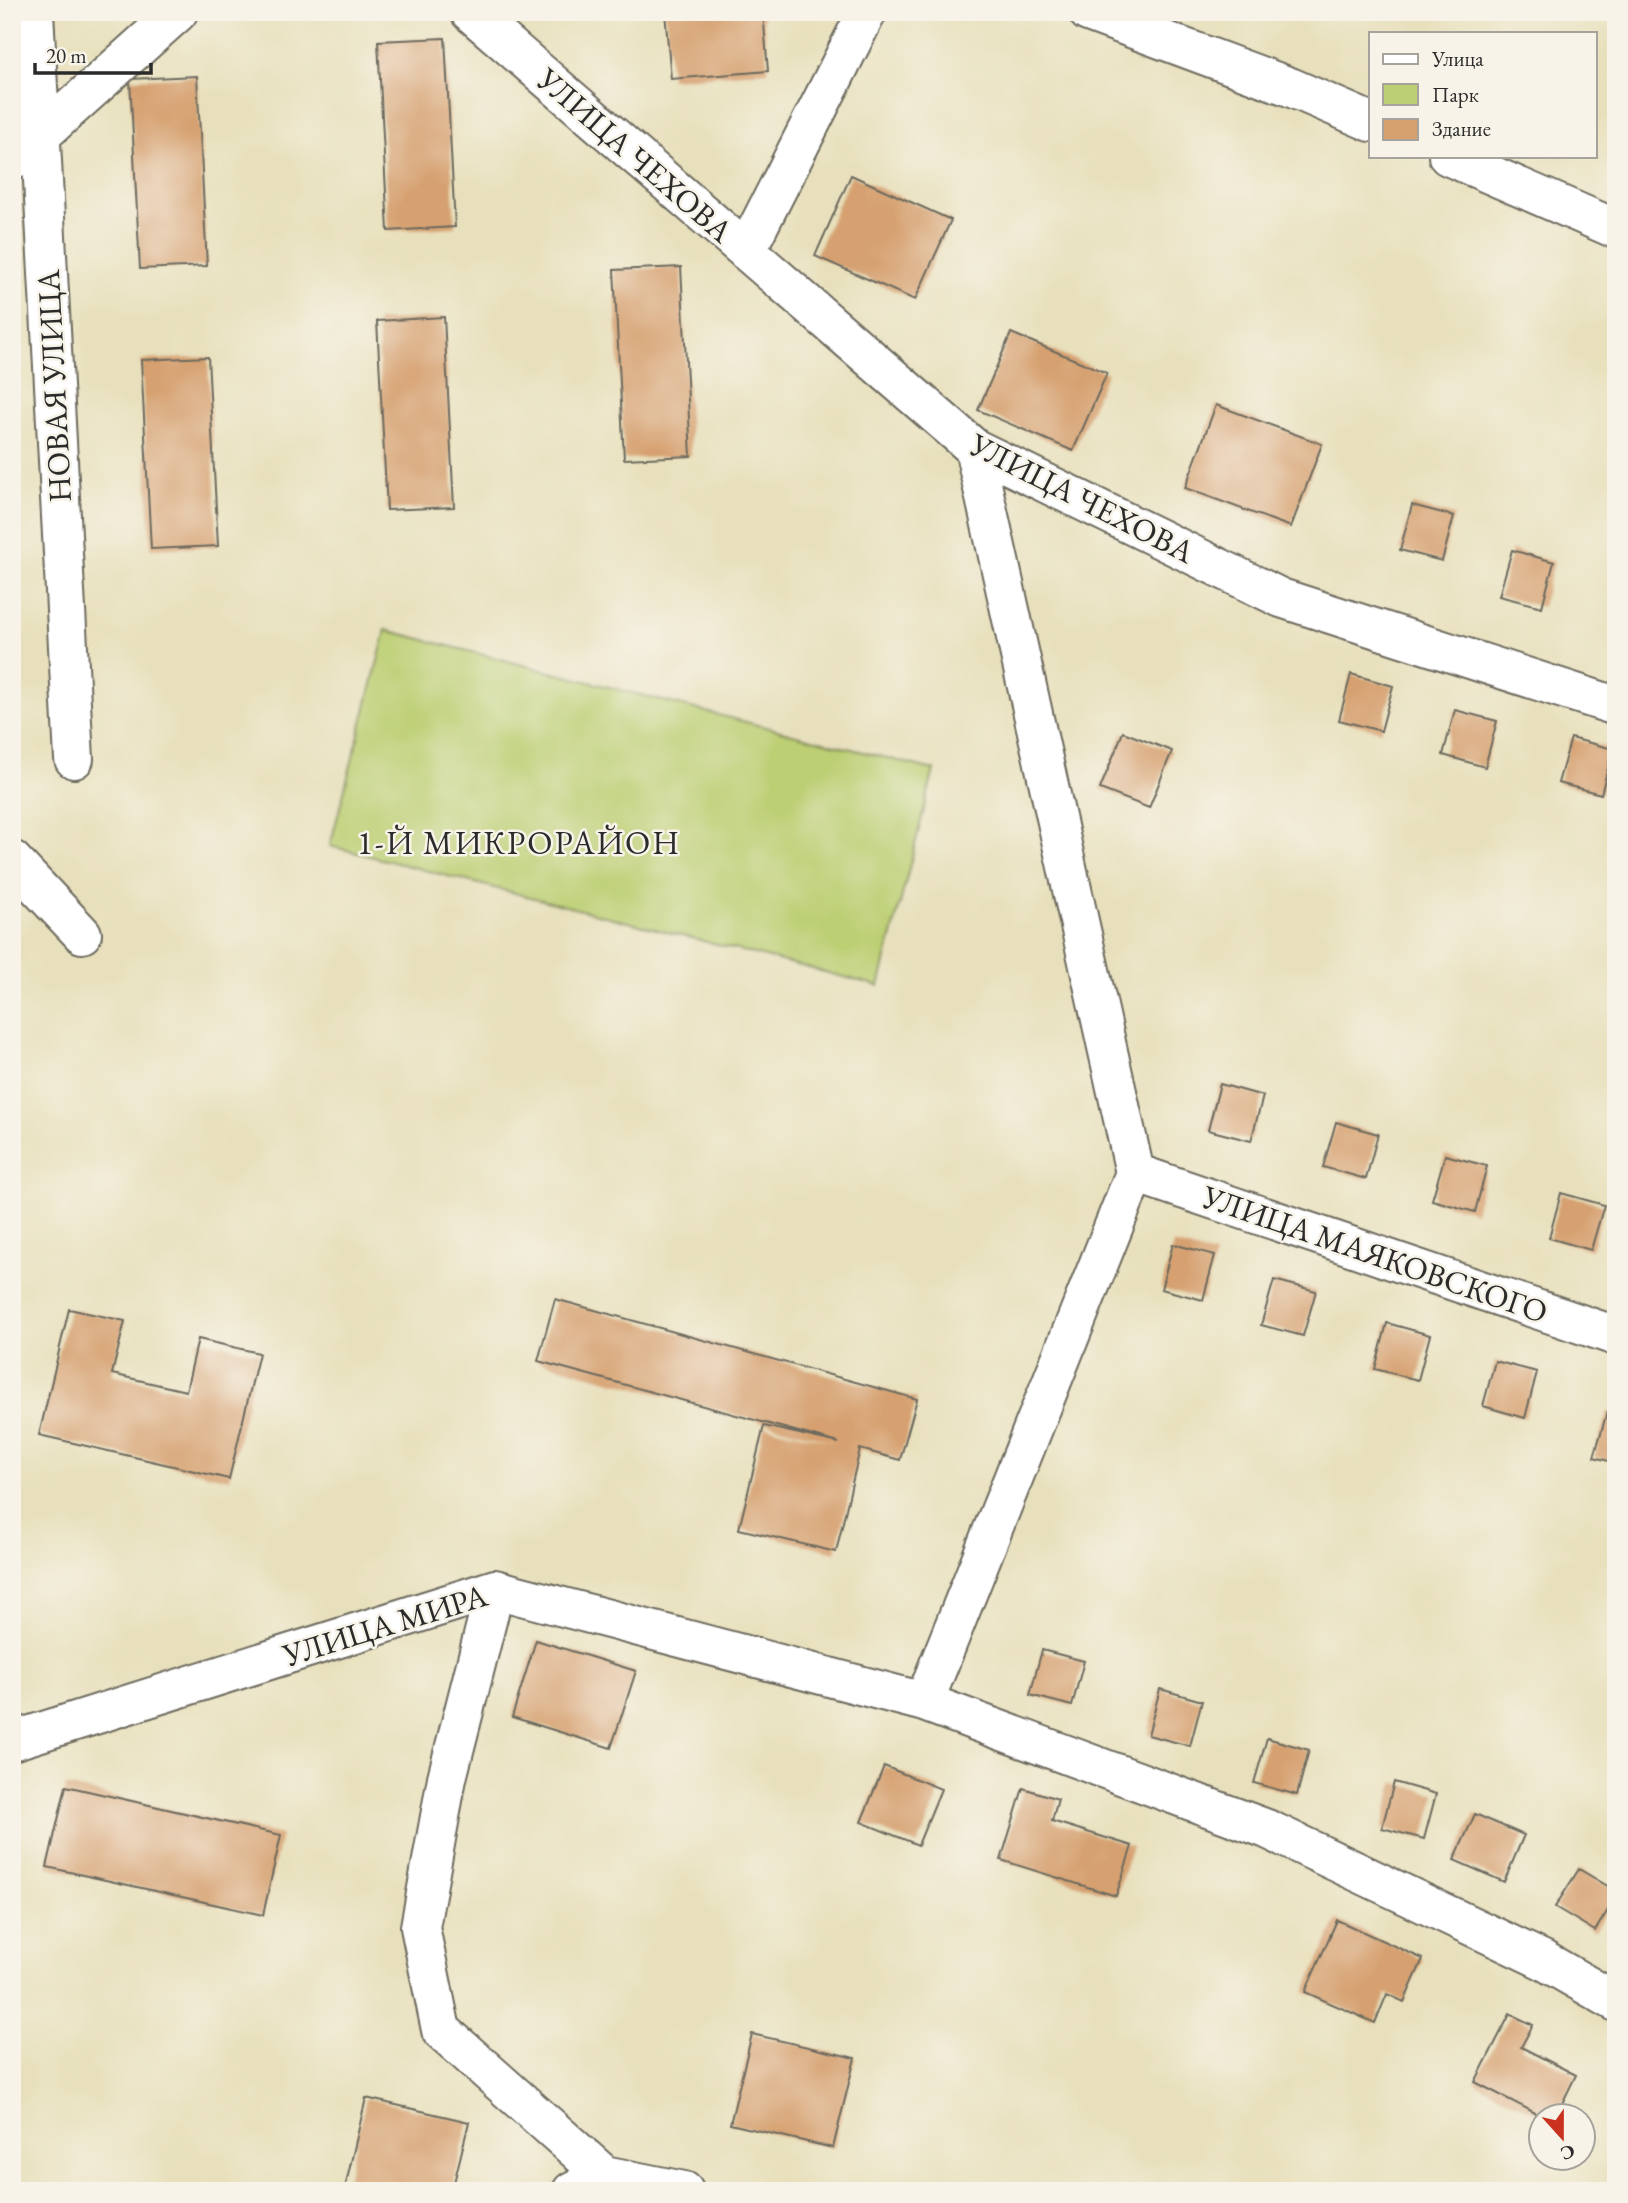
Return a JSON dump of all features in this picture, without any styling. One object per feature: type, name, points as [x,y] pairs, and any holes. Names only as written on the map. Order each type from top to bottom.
[{"type":"street","name":"НОВАЯ УЛИЦА","points":[[34,12],[74,759]]},
{"type":"street","points":[[12,161],[178,12]]},
{"type":"street","name":"УЛИЦА ЧЕХОВА","points":[[470,12],[974,447],[1281,598],[1616,706]]},
{"type":"street","points":[[746,251],[867,12]]},
{"type":"street","points":[[1088,12],[1290,87],[1369,121]]},
{"type":"street","points":[[1453,158],[1616,229]]},
{"type":"street","points":[[924,1702],[1135,1173],[974,447]]},
{"type":"street","points":[[12,860],[82,934]]},
{"type":"street","name":"УЛИЦА МАЯКОВСКОГО","points":[[1135,1173],[1616,1336]]},
{"type":"street","points":[[495,1589],[447,1778],[420,1927],[441,2031],[588,2183],[684,2191]]},
{"type":"street","name":"УЛИЦА МИРА","points":[[12,1741],[495,1589],[924,1702],[1267,1829],[1543,1959],[1616,2002]]},
{"type":"green space","points":[[386,630],[934,770],[879,986],[330,846]]},
{"type":"building","points":[[665,12],[763,12],[768,71],[671,79]]},
{"type":"building","points":[[445,38],[455,227],[388,231],[378,41]]},
{"type":"building","points":[[197,76],[207,266],[140,269],[130,79]]},
{"type":"building","points":[[851,175],[951,220],[915,300],[815,256]]},
{"type":"building","points":[[681,267],[691,456],[624,459],[614,270]]},
{"type":"building","points":[[444,317],[454,507],[387,510],[377,321]]},
{"type":"building","points":[[1011,333],[1107,373],[1073,451],[978,410]]},
{"type":"building","points":[[208,357],[218,546],[151,549],[141,360]]},
{"type":"building","points":[[1216,405],[1322,444],[1291,527],[1185,488]]},
{"type":"building","points":[[1412,505],[1454,516],[1442,561],[1400,550]]},
{"type":"building","points":[[1512,550],[1554,562],[1542,607],[1499,596]]},
{"type":"building","points":[[1351,674],[1393,686],[1381,731],[1339,720]]},
{"type":"building","points":[[1455,710],[1497,721],[1485,767],[1443,755]]},
{"type":"building","points":[[1123,732],[1172,751],[1149,808],[1100,789]]},
{"type":"building","points":[[1571,738],[1613,749],[1601,794],[1558,783]]},
{"type":"building","points":[[1220,1084],[1263,1096],[1251,1141],[1208,1130]]},
{"type":"building","points":[[1336,1122],[1378,1134],[1366,1179],[1323,1167]]},
{"type":"building","points":[[1445,1155],[1487,1166],[1475,1212],[1432,1200]]},
{"type":"building","points":[[1561,1193],[1604,1205],[1591,1250],[1549,1238]]},
{"type":"building","points":[[1173,1244],[1215,1255],[1203,1300],[1161,1289]]},
{"type":"building","points":[[1274,1280],[1316,1291],[1303,1336],[1261,1325]]},
{"type":"building","points":[[555,1299],[917,1399],[900,1460],[860,1449],[836,1552],[739,1529],[764,1426],[839,1443],[538,1361]]},
{"type":"building","points":[[69,1309],[125,1321],[112,1374],[186,1391],[198,1339],[259,1353],[229,1479],[39,1435]]},
{"type":"building","points":[[1387,1323],[1430,1335],[1418,1380],[1375,1369]]},
{"type":"building","points":[[1495,1361],[1537,1372],[1525,1418],[1483,1406]]},
{"type":"building","points":[[1607,1412],[1616,1414],[1616,1463],[1594,1457]]},
{"type":"building","points":[[536,1640],[636,1671],[611,1748],[512,1717]]},
{"type":"building","points":[[1042,1650],[1084,1661],[1072,1706],[1030,1695]]},
{"type":"building","points":[[1160,1689],[1202,1701],[1190,1746],[1148,1735]]},
{"type":"building","points":[[1267,1738],[1309,1750],[1297,1795],[1254,1783]]},
{"type":"building","points":[[884,1766],[941,1789],[918,1845],[861,1822]]},
{"type":"building","points":[[1394,1782],[1436,1794],[1424,1839],[1382,1828]]},
{"type":"building","points":[[66,1786],[281,1835],[263,1915],[47,1867]]},
{"type":"building","points":[[1023,1788],[1058,1799],[1052,1821],[1132,1846],[1116,1896],[1001,1860]]},
{"type":"building","points":[[1475,1814],[1524,1835],[1504,1882],[1454,1860]]},
{"type":"building","points":[[1579,1869],[1616,1891],[1616,1897],[1595,1931],[1555,1907]]},
{"type":"building","points":[[1337,1920],[1423,1959],[1404,2002],[1387,1994],[1375,2023],[1305,1992]]},
{"type":"building","points":[[1510,2014],[1533,2025],[1521,2047],[1576,2075],[1563,2102],[1526,2102],[1526,2108],[1475,2082]]},
{"type":"building","points":[[752,2034],[855,2058],[833,2148],[730,2124]]},
{"type":"building","points":[[366,2098],[469,2122],[452,2191],[357,2191],[345,2188]]},
{"type":"district","name":"1-Й МИКРОРАЙОН","points":[[519,842]]}]
